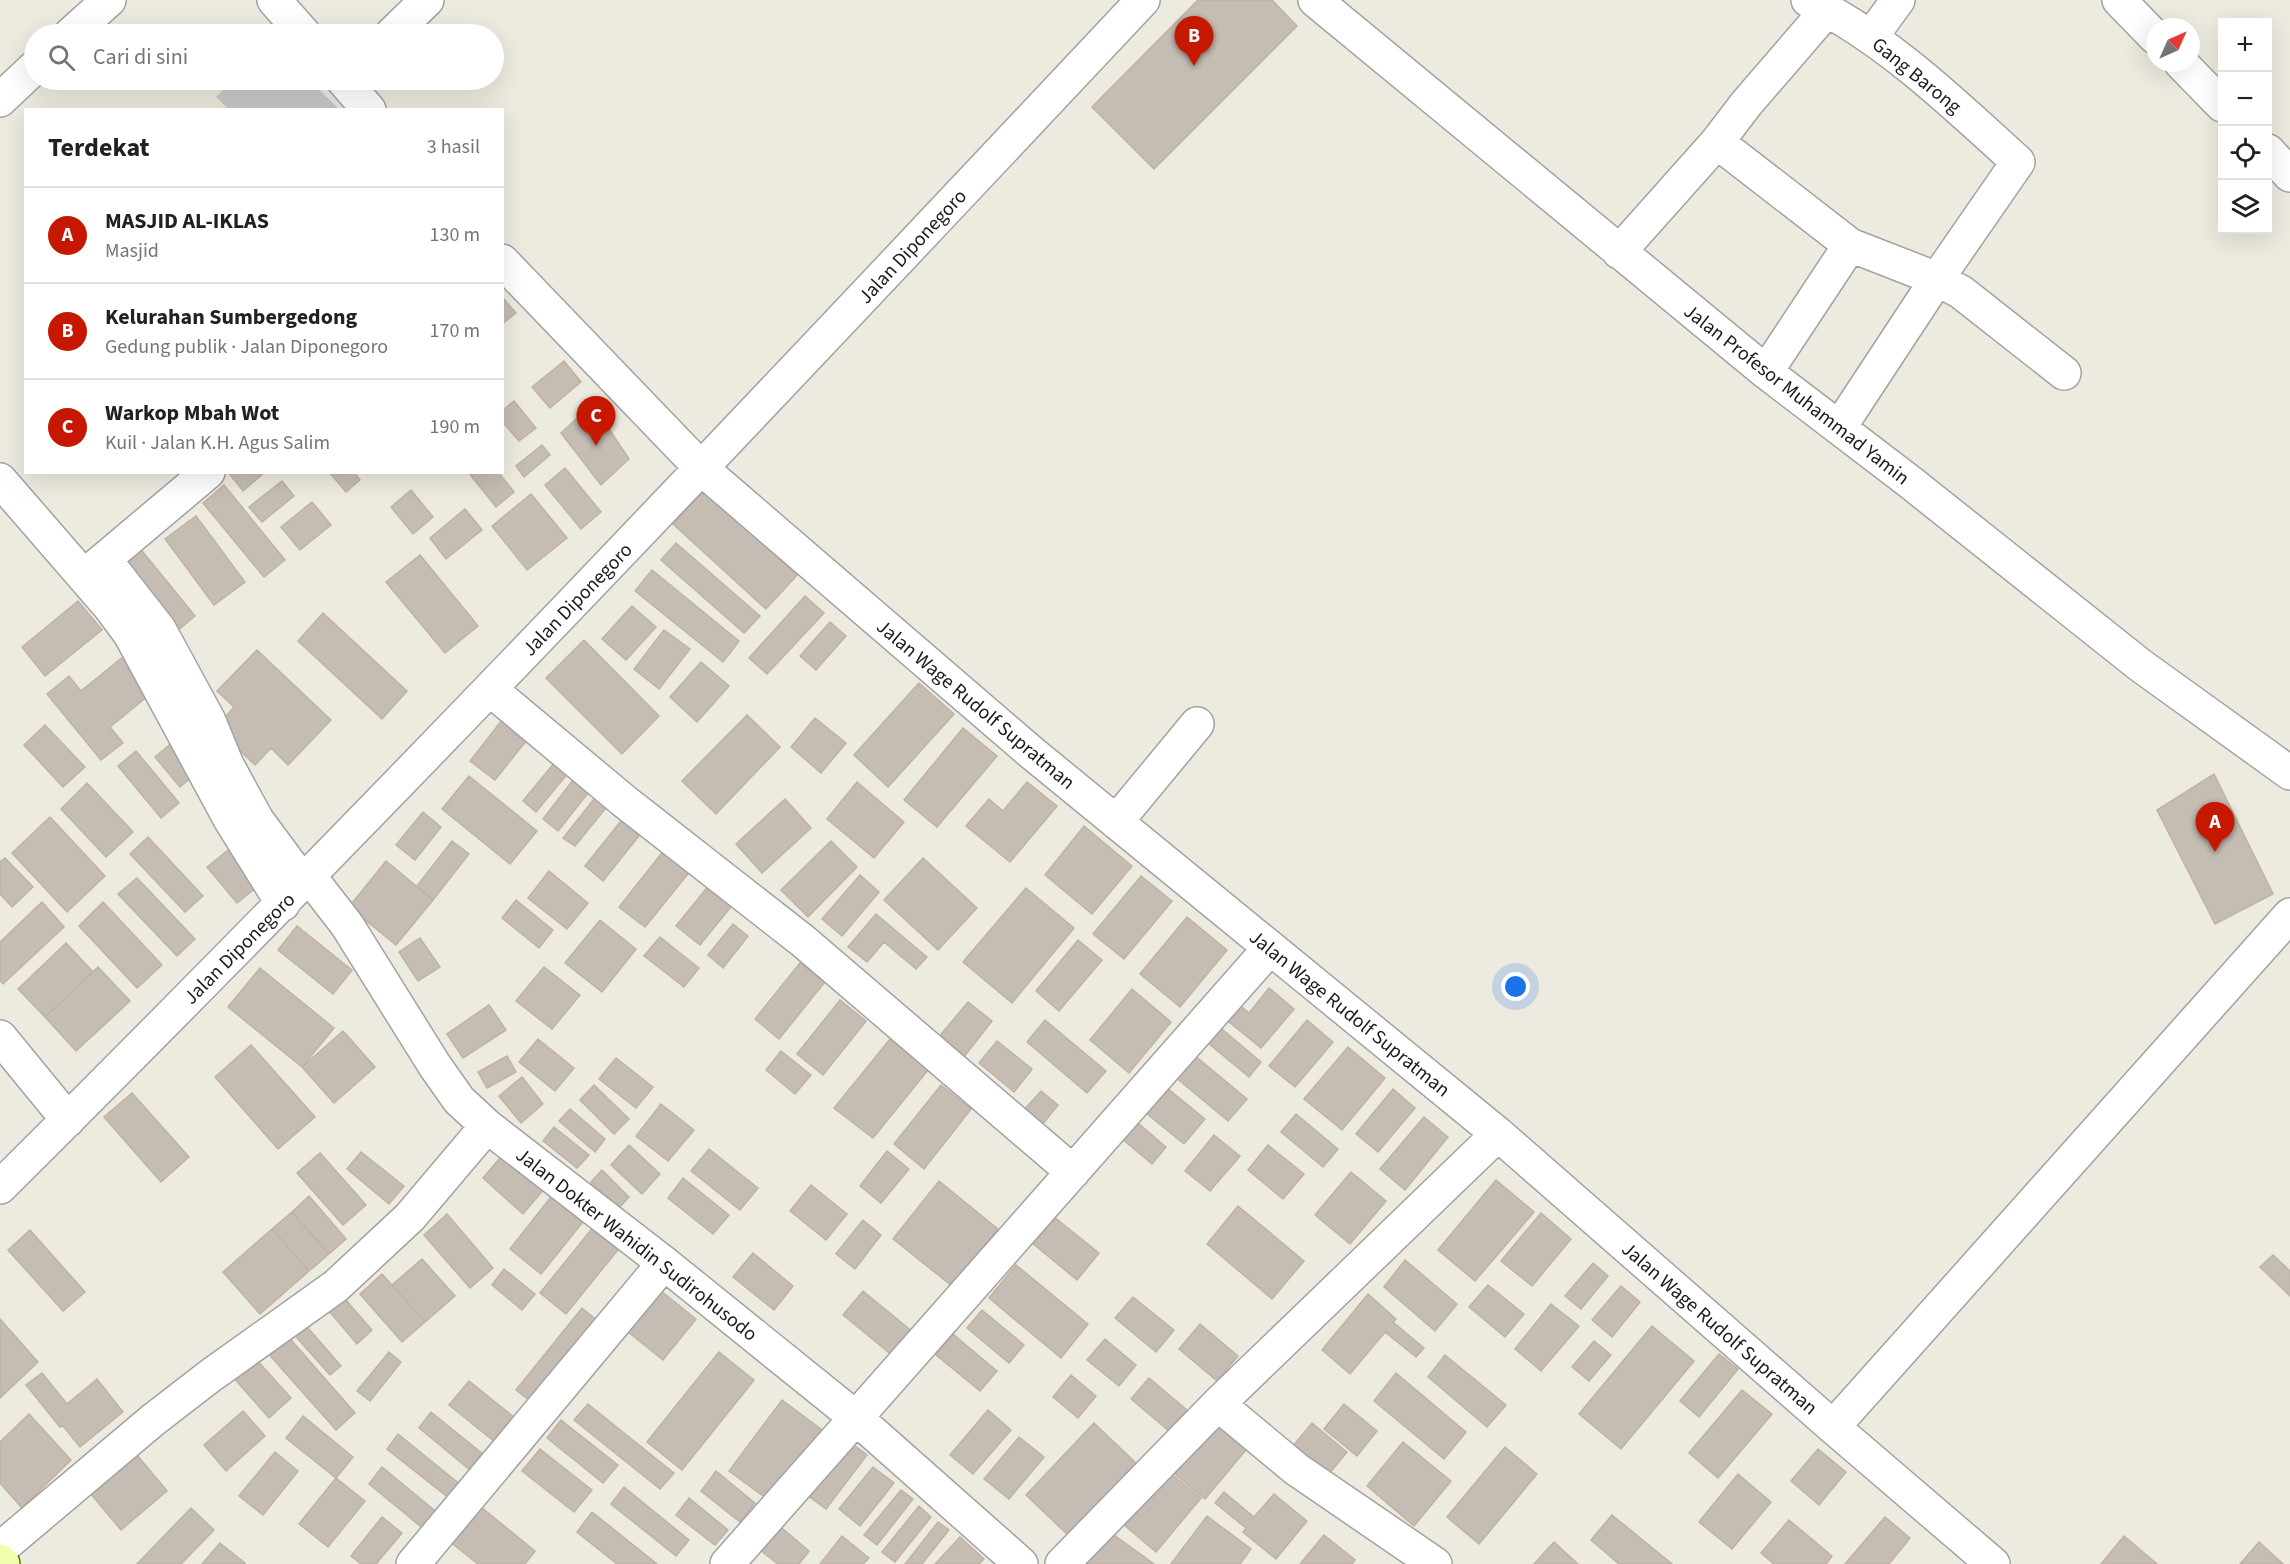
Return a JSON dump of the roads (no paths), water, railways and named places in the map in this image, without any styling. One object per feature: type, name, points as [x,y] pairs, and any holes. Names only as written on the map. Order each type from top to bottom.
[{"type":"street","points":[[82,24],[108,0]]},
{"type":"street","points":[[274,0],[295,24]]},
{"type":"street","points":[[402,24],[427,0]]},
{"type":"street","name":"Jalan Diponegoro","points":[[0,1187],[296,890],[491,690],[1143,0]]},
{"type":"street","name":"Jalan Profesor Muhammad Yamin","points":[[1316,0],[1766,372],[1910,482],[2140,665],[2290,773]]},
{"type":"street","points":[[1871,37],[1898,0]]},
{"type":"street","points":[[2119,0],[2146,28]]},
{"type":"street","points":[[1619,252],[1717,142],[1817,5]]},
{"type":"street","name":"Gang Barong","points":[[1817,5],[1871,37],[1926,80],[2018,162],[1937,279]]},
{"type":"street","points":[[2190,72],[2218,100]]},
{"type":"street","points":[[0,100],[24,77]]},
{"type":"street","points":[[353,90],[367,108]]},
{"type":"street","points":[[1717,142],[1850,245],[1937,279],[1961,292],[2064,373]]},
{"type":"street","points":[[2272,155],[2290,175]]},
{"type":"street","points":[[1766,372],[1850,245]]},
{"type":"street","name":"Jalan Wage Rudolf Supratman","points":[[504,263],[702,469],[1023,745],[1498,1134],[1833,1427],[1994,1564]]},
{"type":"street","points":[[1839,429],[1937,279]]},
{"type":"street","points":[[95,568],[206,474]]},
{"type":"street","name":"Jalan Dokter Wahidin Sudirohusodo","points":[[0,480],[159,629],[193,690],[227,765],[296,890],[347,925],[435,1066],[459,1100],[487,1126],[664,1263],[855,1417],[1021,1564]]},
{"type":"street","points":[[491,690],[624,801],[803,941],[1073,1172]]},
{"type":"street","points":[[1116,822],[1197,724]]},
{"type":"street","points":[[1833,1427],[2290,915]]},
{"type":"street","points":[[727,1564],[1270,948]]},
{"type":"street","points":[[0,1037],[68,1120]]},
{"type":"street","points":[[0,1548],[153,1420],[210,1376],[336,1286],[410,1217],[487,1126]]},
{"type":"street","points":[[1062,1564],[1218,1404],[1498,1134]]},
{"type":"street","points":[[413,1564],[664,1263]]},
{"type":"street","points":[[1218,1404],[1296,1469],[1436,1564]]},
{"type":"street","points":[[0,1561],[3,1564]]},
{"type":"place","name":"Kelurahan Sumbergedong","points":[[1194,66]]},
{"type":"place","name":"Warkop Mbah Wot","points":[[596,446]]},
{"type":"place","name":"MASJID AL-IKLAS","points":[[2215,852]]}]
